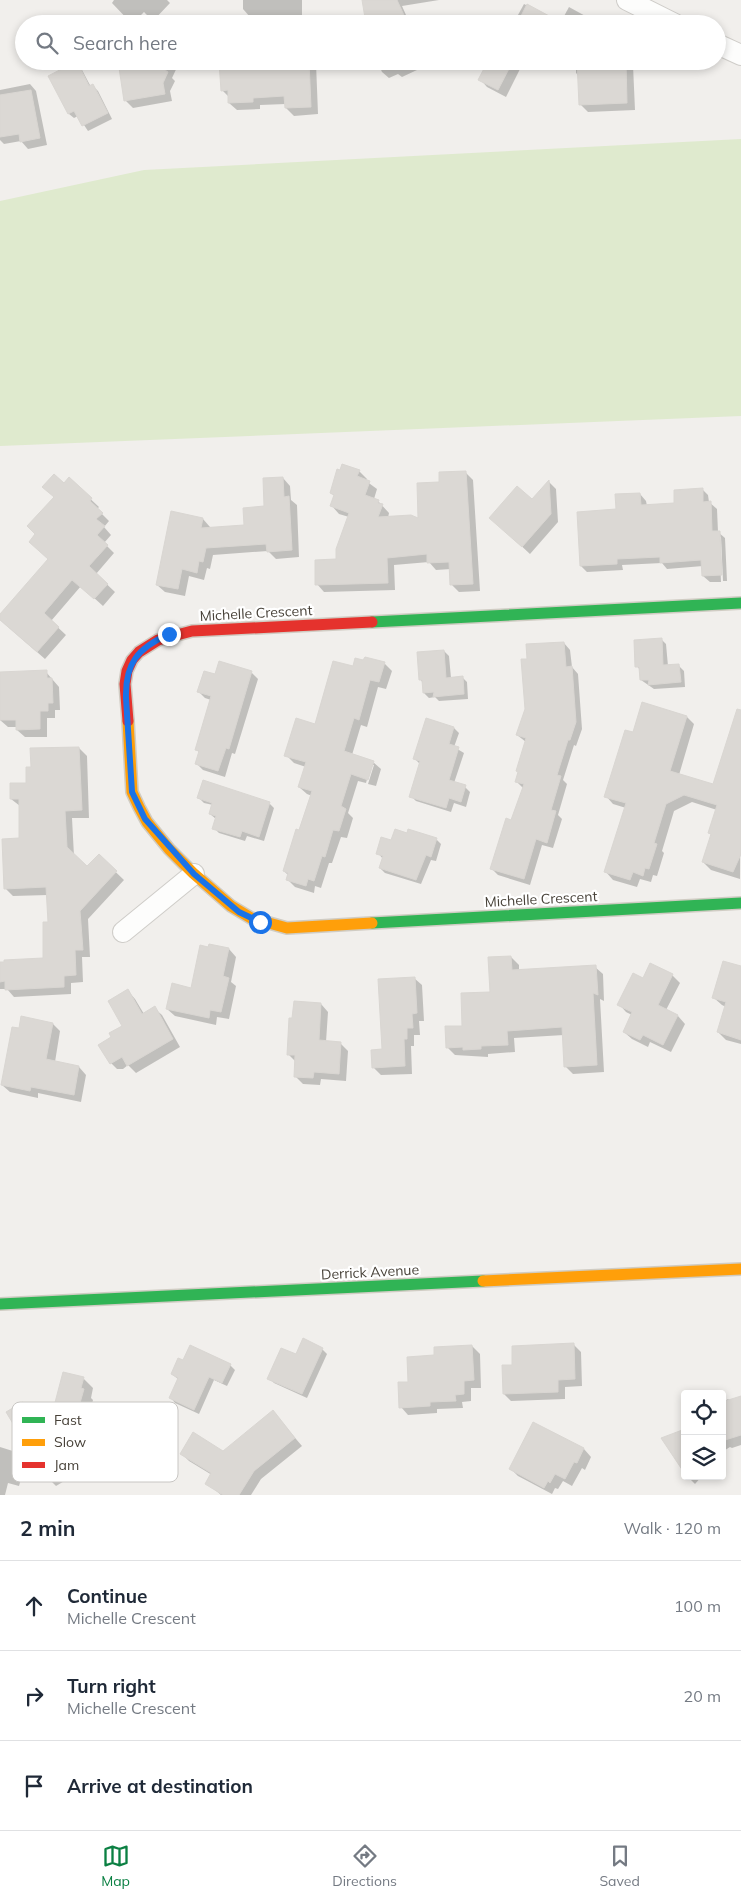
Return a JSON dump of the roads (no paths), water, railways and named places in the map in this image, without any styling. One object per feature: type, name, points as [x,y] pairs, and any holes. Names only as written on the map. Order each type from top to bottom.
[{"type":"street","points":[[627,0],[657,15]]},
{"type":"street","points":[[726,48],[741,55]]},
{"type":"street","name":"Michelle Crescent","points":[[741,603],[192,631],[169,634],[142,649],[132,662],[126,684],[132,792],[145,819],[194,874],[239,912],[260,922],[287,928],[741,903]]},
{"type":"street","points":[[123,932],[194,874]]},
{"type":"street","name":"Derrick Avenue","points":[[0,1304],[741,1269]]}]
